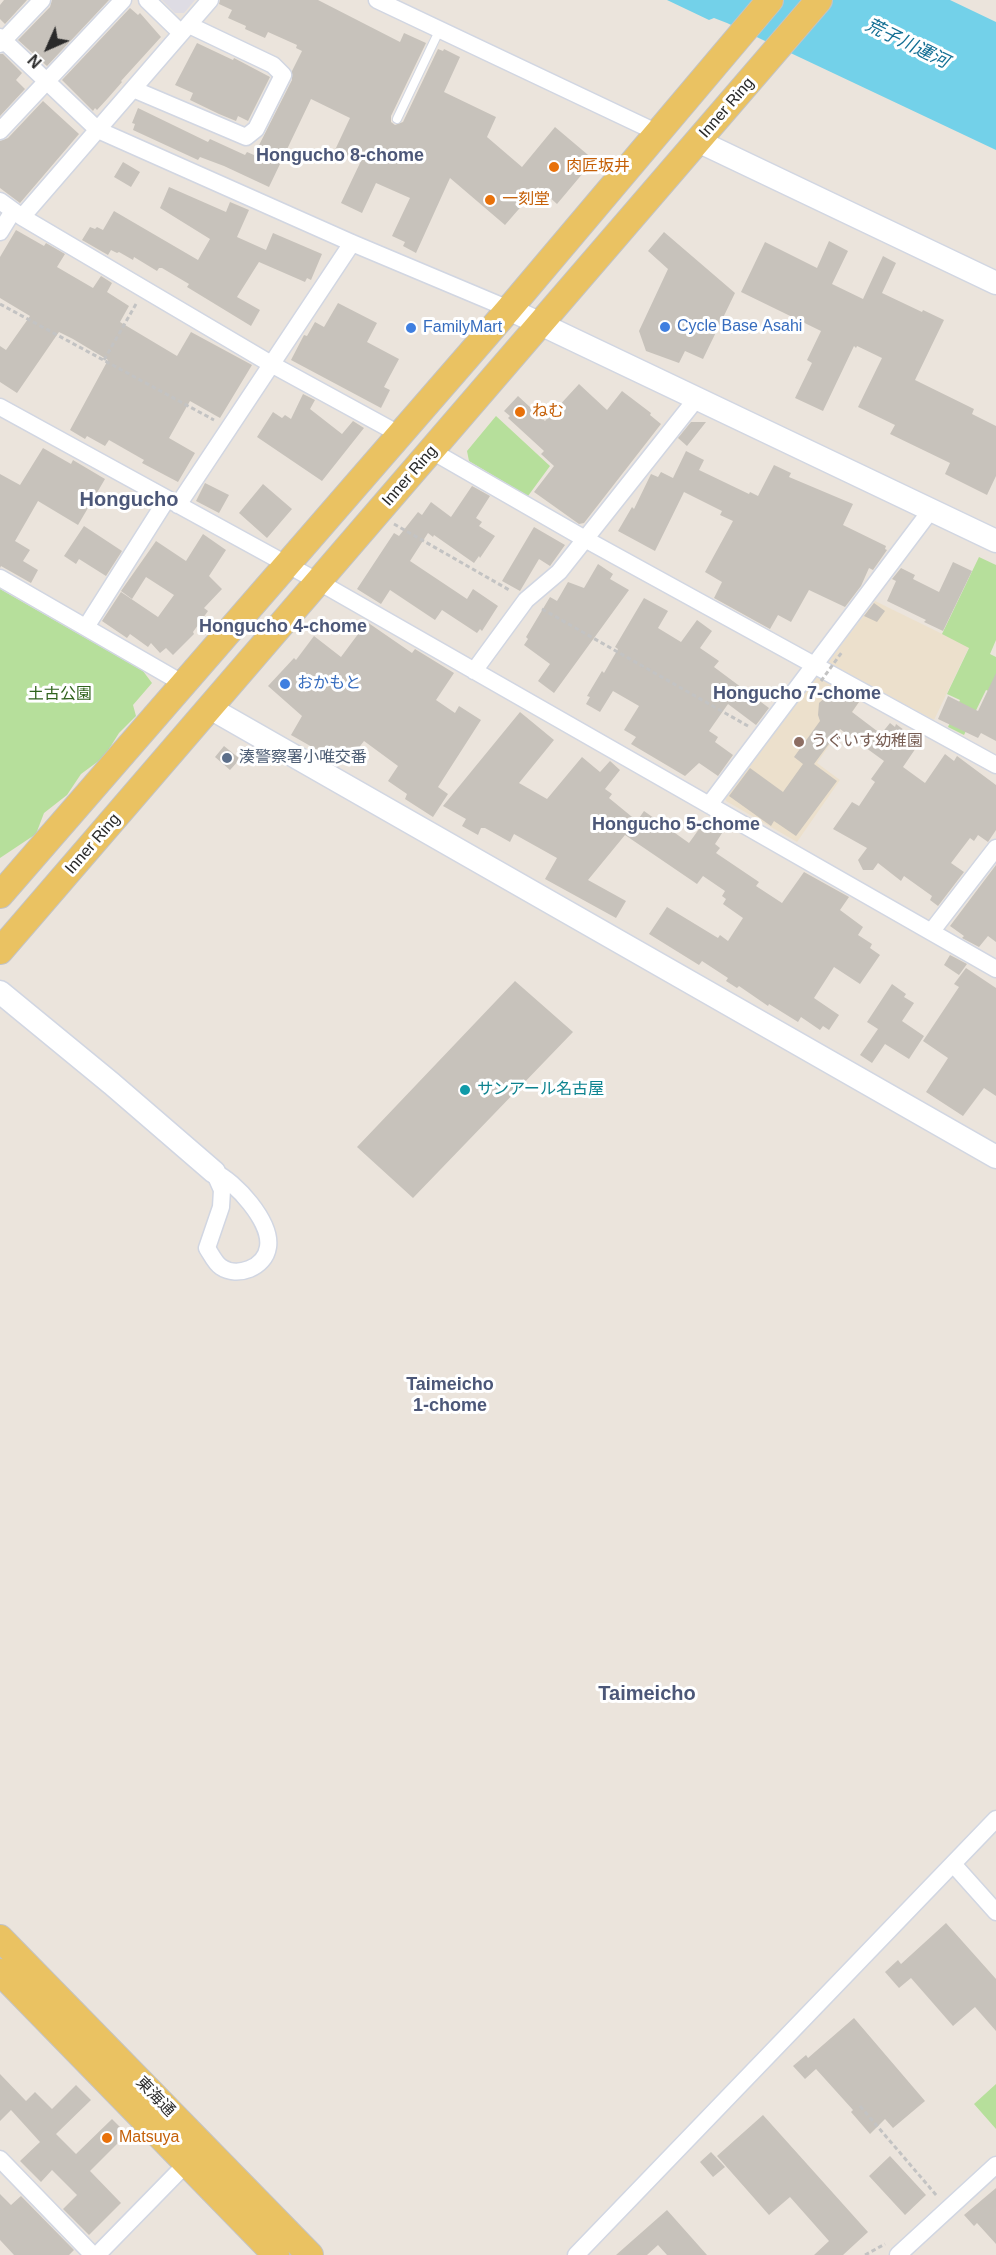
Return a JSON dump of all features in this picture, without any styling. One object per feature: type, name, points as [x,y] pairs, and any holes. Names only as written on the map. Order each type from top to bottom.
[{"type":"main road","points":[[0,895],[508,309],[770,0]]},
{"type":"main road","name":"Inner Ring","points":[[0,951],[819,0]]},
{"type":"main road","name":"東海通","points":[[0,1938],[310,2255]]},
{"type":"main road","name":"東海通","points":[[0,1972],[276,2255]]},
{"type":"street","points":[[42,0],[1,40],[98,130],[541,324],[996,541]]},
{"type":"street","points":[[0,131],[123,0]]},
{"type":"street","points":[[133,89],[246,137],[256,129],[283,75],[273,64],[185,29],[147,0]]},
{"type":"street","points":[[0,232],[12,210],[98,130],[210,0]]},
{"type":"street","points":[[378,0],[658,133]]},
{"type":"street","points":[[698,141],[996,284]]},
{"type":"street","points":[[12,210],[271,364],[399,434]]},
{"type":"street","points":[[86,627],[172,502],[228,428],[352,243]]},
{"type":"street","points":[[474,671],[526,600],[559,572],[697,398]]},
{"type":"street","points":[[0,407],[319,582],[996,969]]},
{"type":"street","points":[[432,450],[818,673],[996,765]]},
{"type":"street","points":[[709,805],[763,734],[818,673],[931,510]]},
{"type":"street","points":[[0,578],[182,683]]},
{"type":"street","points":[[210,708],[996,1157]]},
{"type":"street","points":[[931,932],[996,848]]},
{"type":"street","points":[[0,992],[214,1172],[225,1177],[251,1205],[267,1232],[268,1248],[262,1260],[247,1271],[234,1272],[220,1266],[207,1248],[221,1207],[222,1190],[214,1172]]},
{"type":"street","points":[[576,2255],[996,1820]]},
{"type":"street","points":[[954,1865],[996,1912]]},
{"type":"street","points":[[0,2159],[95,2255],[187,2163]]},
{"type":"street","points":[[898,2255],[996,2165]]},
{"type":"lane","points":[[397,119],[440,29]]},
{"type":"path","points":[[104,360],[145,289]]},
{"type":"path","points":[[0,304],[228,428]]},
{"type":"path","points":[[377,514],[763,734]]},
{"type":"path","points":[[818,673],[842,652]]},
{"type":"path","points":[[860,2106],[948,2209]]},
{"type":"shaded area","points":[[162,0],[195,0],[184,13],[175,13]]},
{"type":"shaded area","name":"うぐいす幼稚園","points":[[875,601],[969,647],[934,720],[870,686],[817,763],[840,780],[797,842],[726,801],[725,796]]},
{"type":"green space","points":[[496,416],[550,466],[528,496],[469,461],[467,451]]},
{"type":"green space","points":[[979,557],[996,565],[996,640],[990,654],[996,657],[996,694],[986,690],[964,735],[948,727],[960,700],[947,694],[969,648],[942,634]]},
{"type":"green space","name":"土古公園","points":[[0,589],[143,671],[152,683],[133,705],[136,716],[119,733],[104,757],[81,774],[67,795],[44,813],[36,834],[0,858]]},
{"type":"green space","points":[[996,2084],[996,2129],[974,2104]]},
{"type":"water","name":"荒子川運河","points":[[667,0],[950,0],[996,22],[996,150],[727,23],[714,18],[709,20]]},
{"type":"building","points":[[4,0],[27,0],[5,24],[0,19],[0,5]]},
{"type":"building","points":[[52,0],[109,0],[47,66],[18,40],[50,7]]},
{"type":"building","points":[[220,0],[318,0],[400,42],[404,33],[426,43],[391,116],[391,122],[395,125],[403,122],[438,49],[443,51],[444,49],[460,57],[444,92],[496,117],[487,137],[522,167],[555,127],[594,160],[557,204],[538,187],[505,225],[450,178],[416,253],[403,246],[405,242],[392,236],[410,198],[376,183],[362,213],[341,203],[360,163],[335,150],[350,118],[311,99],[269,187],[224,166],[200,157],[198,160],[133,130],[135,124],[132,123],[138,108],[208,142],[210,139],[245,155],[247,152],[254,155],[292,80],[292,71],[302,51],[296,48],[297,45],[268,32],[265,38],[245,29],[246,26],[228,18],[232,10],[219,4]]},
{"type":"building","points":[[130,8],[138,15],[140,13],[161,37],[97,110],[95,108],[93,111],[62,80]]},
{"type":"building","points":[[197,43],[233,60],[234,58],[270,77],[248,121],[238,116],[236,121],[190,100],[193,93],[175,85]]},
{"type":"building","points":[[0,54],[3,54],[22,73],[16,80],[25,89],[0,116]]},
{"type":"building","points":[[43,101],[79,134],[20,203],[0,188],[0,141],[8,138]]},
{"type":"building","points":[[123,162],[140,172],[131,187],[114,177]]},
{"type":"building","points":[[169,187],[226,212],[230,202],[249,210],[237,237],[266,250],[273,233],[322,254],[311,280],[307,278],[305,282],[259,262],[237,297],[260,310],[251,326],[187,287],[189,284],[162,268],[157,271],[134,257],[133,260],[111,250],[108,255],[82,240],[90,227],[103,230],[114,211],[198,260],[210,239],[160,208]]},
{"type":"building","points":[[16,230],[44,246],[46,243],[65,254],[57,267],[93,288],[101,276],[112,283],[107,292],[129,306],[120,322],[177,356],[191,332],[252,365],[220,418],[190,401],[169,438],[195,453],[178,482],[142,463],[144,460],[109,440],[105,446],[87,436],[85,439],[70,430],[108,360],[73,339],[59,332],[17,393],[0,382],[0,346],[6,350],[30,316],[0,298],[0,257]]},
{"type":"building","points":[[664,232],[735,293],[703,359],[685,351],[679,363],[646,351],[639,331],[668,269],[648,251]]},
{"type":"building","points":[[829,241],[848,251],[832,284],[863,299],[883,256],[896,263],[882,293],[944,320],[915,380],[974,409],[972,414],[996,426],[996,476],[987,495],[945,474],[950,463],[890,434],[895,425],[858,407],[882,358],[854,346],[823,411],[795,398],[812,363],[807,360],[821,331],[741,292],[765,242],[817,268]]},
{"type":"building","points":[[338,303],[377,323],[367,342],[399,359],[384,387],[390,390],[381,408],[291,360],[304,335],[307,336],[315,322],[324,327]]},
{"type":"building","points":[[579,384],[607,410],[622,391],[651,413],[650,415],[661,424],[584,523],[579,524],[534,492],[554,466],[541,454],[544,451],[508,418],[510,416],[504,411],[518,396],[545,421]]},
{"type":"building","points":[[303,394],[315,400],[310,409],[342,434],[353,421],[364,428],[322,481],[257,437],[273,412],[282,418],[285,415],[291,419]]},
{"type":"building","points":[[691,422],[706,422],[687,446],[678,438]]},
{"type":"building","points":[[43,448],[71,464],[73,460],[105,479],[78,525],[38,501],[15,541],[30,550],[23,561],[38,570],[31,583],[1,566],[0,568],[0,474],[20,485]]},
{"type":"building","points":[[686,451],[704,460],[699,470],[758,496],[774,465],[791,473],[789,477],[853,504],[843,525],[886,546],[887,550],[873,570],[869,568],[861,586],[845,607],[809,590],[791,622],[778,615],[770,629],[714,598],[722,582],[705,572],[733,521],[720,515],[722,511],[684,492],[655,551],[618,531],[632,507],[634,509],[651,474],[658,477],[661,472],[673,478]]},
{"type":"building","points":[[205,483],[229,495],[219,513],[196,501]]},
{"type":"building","points":[[263,484],[292,509],[267,538],[239,513]]},
{"type":"building","points":[[472,486],[490,496],[476,518],[482,522],[479,526],[495,536],[480,558],[479,556],[474,563],[428,533],[410,561],[467,599],[473,589],[498,606],[482,631],[480,629],[477,633],[442,610],[435,620],[390,590],[381,604],[357,589],[394,533],[399,536],[418,512],[422,515],[431,502],[451,517]]},
{"type":"building","points":[[84,526],[122,551],[106,576],[79,559],[76,564],[64,556]]},
{"type":"building","points":[[534,527],[565,545],[550,566],[539,559],[520,591],[502,581]]},
{"type":"building","points":[[203,534],[226,550],[209,576],[222,589],[204,608],[208,611],[193,632],[194,634],[173,655],[166,648],[160,653],[151,643],[148,647],[130,634],[127,638],[102,621],[121,592],[158,617],[174,595],[146,577],[132,599],[121,591],[156,541],[186,561]]},
{"type":"building","points":[[953,562],[972,571],[943,631],[887,601],[896,581],[892,579],[901,568],[915,575],[913,579],[939,592]]},
{"type":"building","points":[[598,564],[613,574],[610,579],[629,590],[554,693],[538,681],[550,664],[524,645],[528,639],[526,637],[550,597],[557,601],[568,582],[584,588]]},
{"type":"building","points":[[644,598],[668,611],[658,628],[681,642],[697,620],[712,631],[700,648],[719,661],[714,667],[769,708],[756,725],[728,704],[709,731],[718,737],[715,742],[733,755],[718,776],[699,763],[685,776],[631,744],[636,737],[624,730],[639,706],[613,691],[600,712],[586,704],[590,697],[587,696],[618,649],[615,647]]},
{"type":"building","points":[[874,603],[885,611],[877,622],[864,616]]},
{"type":"building","points":[[367,622],[412,653],[415,649],[454,673],[436,700],[455,713],[459,706],[481,720],[438,787],[448,794],[433,817],[405,799],[407,794],[388,781],[398,766],[364,741],[354,754],[343,746],[335,760],[291,735],[302,716],[268,686],[294,658],[296,660],[314,636],[341,657]]},
{"type":"building","points":[[996,673],[996,741],[981,733],[978,738],[938,719],[948,696],[978,711]]},
{"type":"building","points":[[828,695],[840,695],[844,698],[846,695],[859,702],[852,712],[881,734],[890,723],[895,727],[896,724],[920,742],[903,767],[925,783],[945,754],[954,761],[957,756],[996,785],[996,830],[988,842],[978,835],[974,841],[970,838],[951,863],[964,872],[938,906],[930,900],[932,896],[904,876],[901,881],[878,863],[873,870],[863,870],[858,860],[867,848],[833,829],[852,802],[859,806],[875,782],[871,779],[884,761],[840,729],[814,764],[837,781],[796,836],[774,821],[771,826],[729,796],[750,768],[783,792],[803,764],[794,757],[820,721],[819,703]]},
{"type":"building","points":[[520,712],[554,740],[519,783],[547,799],[582,757],[600,772],[610,761],[620,770],[605,789],[612,794],[609,798],[637,821],[644,811],[689,843],[707,818],[724,830],[715,844],[720,848],[716,853],[759,882],[756,886],[782,903],[804,872],[849,897],[840,910],[863,927],[858,935],[872,944],[870,948],[880,955],[860,984],[834,967],[814,998],[839,1015],[829,1030],[823,1026],[820,1030],[801,1017],[798,1022],[769,1004],[768,1006],[739,986],[737,988],[726,981],[728,978],[702,961],[699,965],[649,934],[667,907],[718,938],[720,935],[728,941],[743,918],[723,904],[726,899],[722,896],[725,891],[703,876],[697,884],[625,835],[588,880],[626,901],[616,918],[545,879],[557,858],[514,834],[510,842],[485,828],[481,828],[478,835],[462,826],[466,819],[443,806]]},
{"type":"building","name":"湊警察署小唯交番","points":[[224,746],[240,759],[230,770],[215,757]]},
{"type":"building","points":[[996,865],[996,942],[988,936],[979,947],[962,938],[964,936],[950,926]]},
{"type":"building","points":[[950,955],[967,964],[959,975],[944,965]]},
{"type":"building","points":[[966,968],[996,988],[996,1096],[984,1088],[963,1116],[926,1092],[948,1058],[923,1041],[959,987],[954,984]]},
{"type":"building","name":"サンアール名古屋","points":[[515,981],[573,1032],[413,1198],[357,1147]]},
{"type":"building","points":[[892,984],[906,994],[904,997],[914,1003],[902,1021],[924,1036],[909,1059],[885,1044],[872,1063],[860,1055],[878,1029],[867,1022]]},
{"type":"building","points":[[946,1923],[996,1979],[996,2031],[975,2007],[953,2026],[911,1978],[899,1988],[885,1972],[898,1960],[901,1964]]},
{"type":"building","points":[[854,2018],[925,2101],[893,2128],[885,2119],[870,2134],[851,2112],[853,2110],[816,2069],[805,2079],[793,2066],[806,2055],[808,2058]]},
{"type":"building","points":[[0,2074],[26,2101],[35,2092],[52,2109],[76,2085],[91,2100],[56,2134],[76,2154],[112,2119],[127,2134],[90,2171],[121,2203],[89,2235],[63,2209],[77,2195],[52,2170],[41,2182],[20,2161],[40,2142],[11,2110],[0,2121]]},
{"type":"building","points":[[763,2115],[868,2232],[843,2255],[814,2255],[829,2241],[790,2197],[769,2215],[717,2156]]},
{"type":"building","points":[[711,2152],[725,2167],[713,2177],[700,2162]]},
{"type":"building","points":[[890,2156],[926,2195],[905,2215],[869,2176]]},
{"type":"building","points":[[996,2188],[996,2244],[977,2223],[974,2226],[964,2215]]},
{"type":"building","points":[[0,2194],[11,2205],[21,2196],[74,2250],[69,2255],[14,2255],[0,2240]]},
{"type":"building","points":[[667,2210],[707,2255],[667,2255],[658,2245],[647,2255],[616,2255]]},
{"type":"place","name":"肉匠坂井","points":[[554,167]]},
{"type":"place","name":"一刻堂","points":[[490,200]]},
{"type":"place","name":"Cycle Base Asahi","points":[[665,327]]},
{"type":"place","name":"FamilyMart","points":[[411,328]]},
{"type":"place","name":"ねむ","points":[[520,412]]},
{"type":"place","name":"おかもと","points":[[285,684]]},
{"type":"place","name":"うぐいす幼稚園","points":[[799,742]]},
{"type":"place","name":"湊警察署小唯交番","points":[[227,758]]},
{"type":"place","name":"サンアール名古屋","points":[[465,1090]]},
{"type":"place","name":"Matsuya","points":[[107,2138]]},
{"type":"district","name":"Hongucho 8-chome","points":[[340,156]]},
{"type":"district","name":"Hongucho","points":[[129,500]]},
{"type":"district","name":"Hongucho 4-chome","points":[[283,627]]},
{"type":"district","name":"Hongucho 7-chome","points":[[797,694]]},
{"type":"district","name":"Hongucho 5-chome","points":[[676,825]]},
{"type":"district","name":"Taimeicho 1-chome","points":[[450,1395]]},
{"type":"district","name":"Taimeicho","points":[[647,1694]]}]
